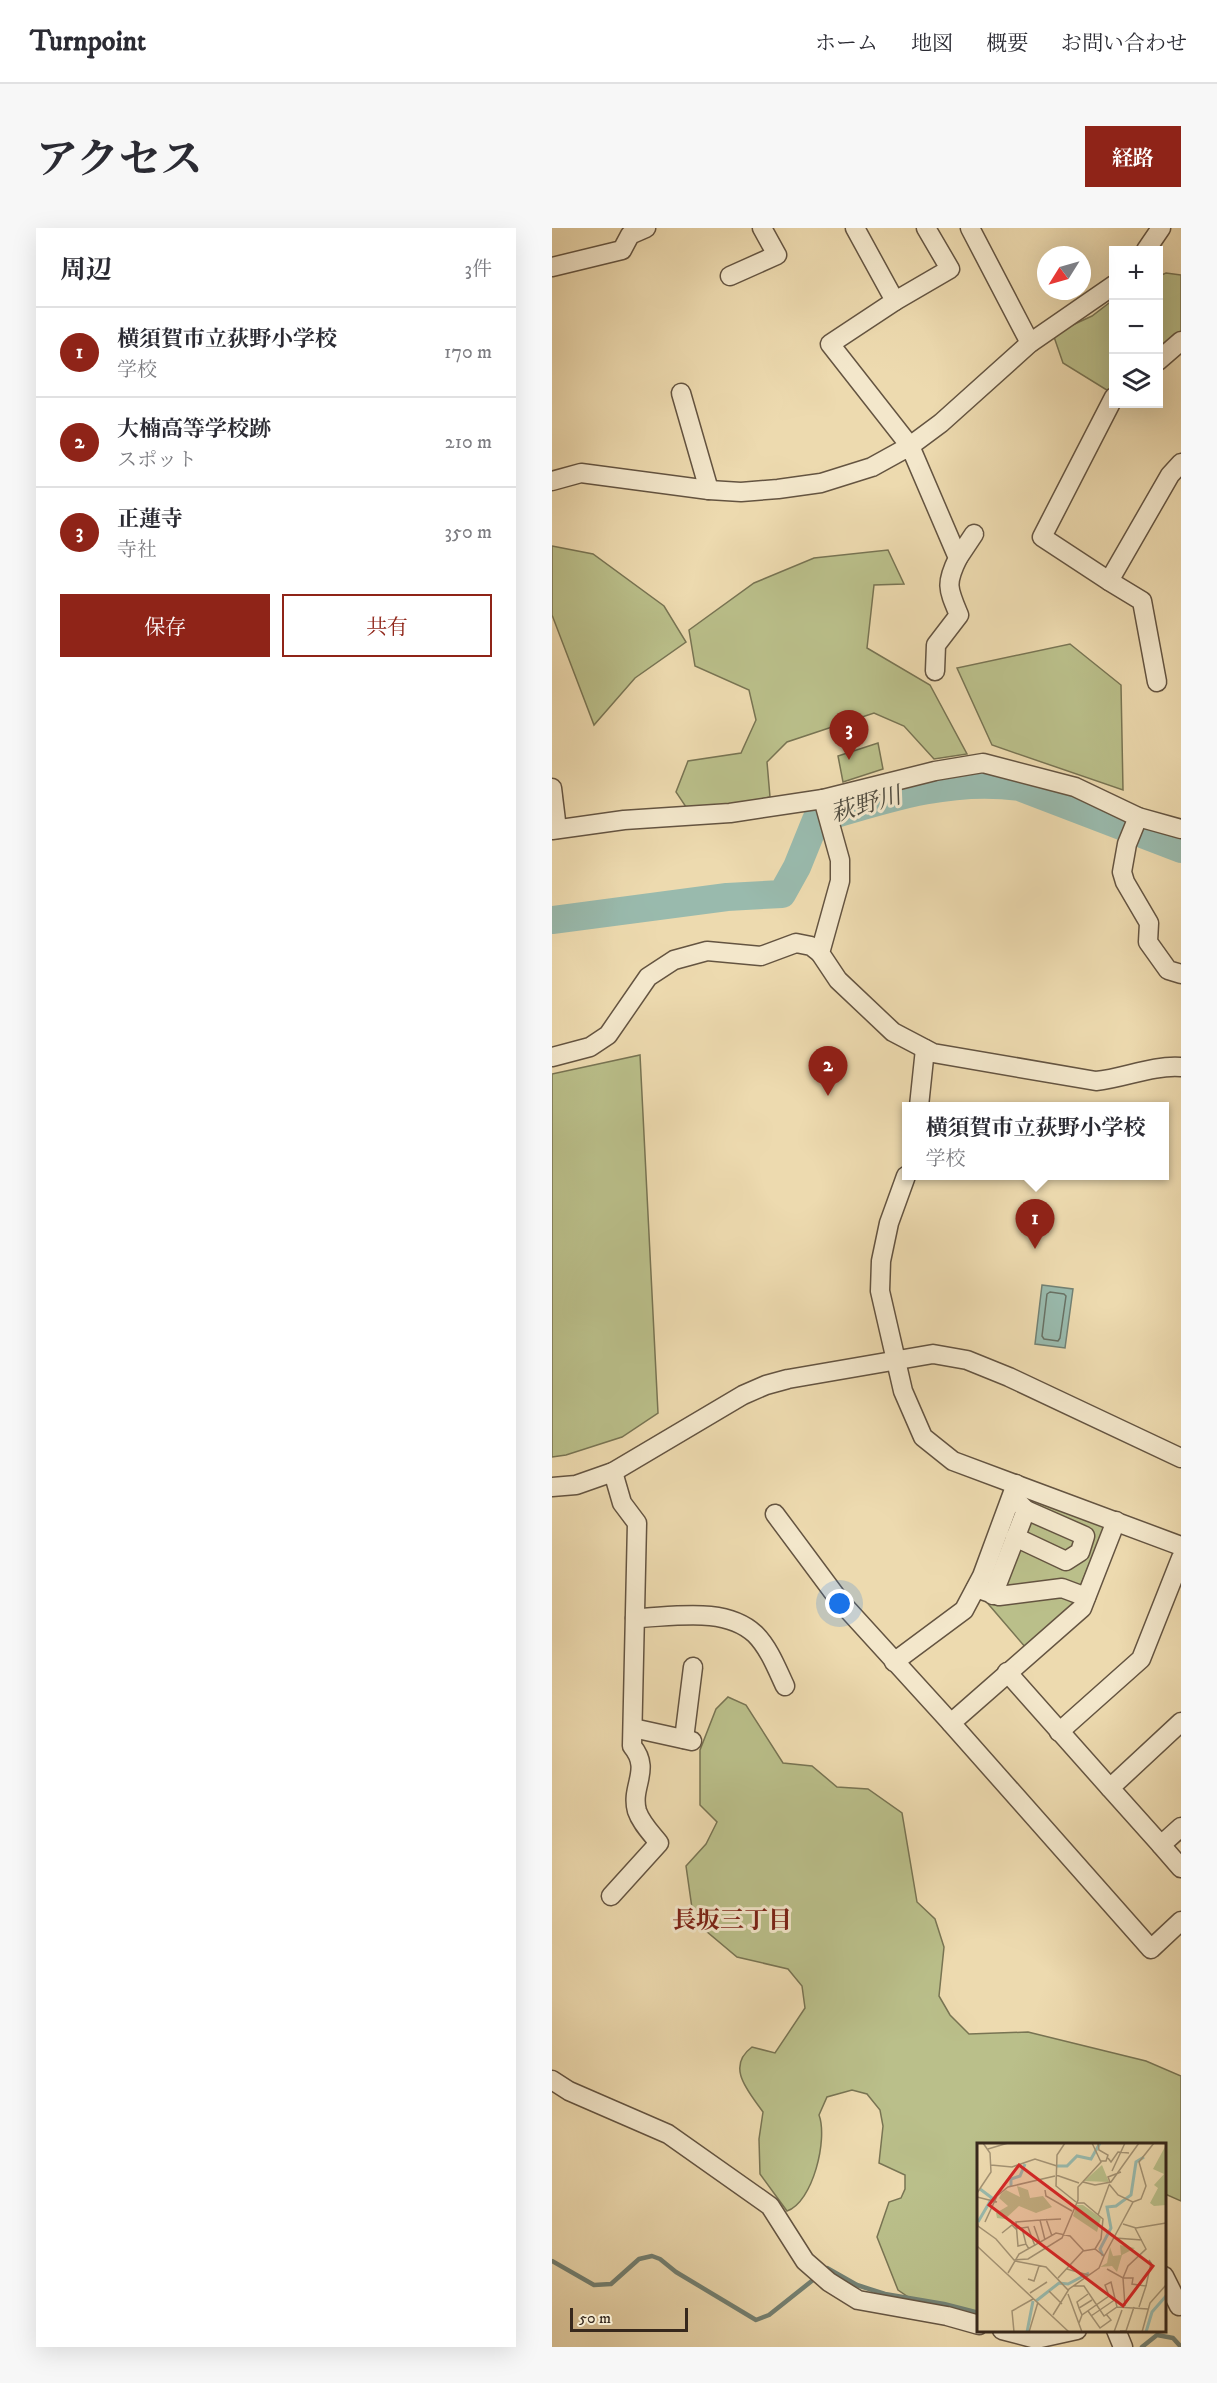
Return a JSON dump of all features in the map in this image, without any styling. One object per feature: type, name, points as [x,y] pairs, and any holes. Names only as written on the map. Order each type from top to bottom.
[{"type":"street","points":[[552,267],[622,250],[630,235],[646,228]]},
{"type":"street","points":[[730,276],[777,255],[762,228]]},
{"type":"street","points":[[855,228],[895,301]]},
{"type":"street","points":[[926,228],[950,269],[895,301],[831,344],[910,446],[958,558]]},
{"type":"street","points":[[970,228],[1030,343]]},
{"type":"street","points":[[1149,246],[1161,228]]},
{"type":"street","points":[[552,481],[581,473],[741,492],[821,483],[873,467],[910,446],[941,423],[1030,343],[1109,288]]},
{"type":"street","points":[[1163,357],[1181,341]]},
{"type":"street","points":[[1163,360],[1181,364]]},
{"type":"street","points":[[681,393],[709,490]]},
{"type":"street","points":[[1109,405],[1042,537],[1142,601],[1156,682]]},
{"type":"street","points":[[1109,581],[1170,475],[1181,463]]},
{"type":"street","points":[[935,671],[936,645],[959,615],[948,589],[949,576],[974,534]]},
{"type":"street","points":[[552,788],[555,829],[624,820],[730,813],[823,798],[935,771],[983,763],[1075,788],[1136,821],[1181,829]]},
{"type":"street","points":[[820,953],[840,881],[840,860],[823,798]]},
{"type":"street","points":[[1136,821],[1127,844],[1122,872],[1125,882],[1149,923],[1148,942],[1168,970],[1181,974]]},
{"type":"street","points":[[552,1057],[590,1047],[608,1035],[648,976],[674,960],[706,951],[761,956],[796,943],[811,946],[820,953],[838,980],[893,1032],[933,1053],[1096,1081],[1166,1066],[1181,1067]]},
{"type":"street","points":[[920,1102],[925,1049]]},
{"type":"street","points":[[905,1180],[889,1222],[881,1261],[880,1292],[903,1392],[923,1437],[952,1461],[1014,1490],[1116,1521],[1181,1546]]},
{"type":"street","points":[[552,1487],[576,1485],[614,1472],[744,1395],[766,1385],[788,1379],[933,1354],[967,1360],[1181,1458]]},
{"type":"street","points":[[610,1896],[659,1843],[643,1824],[636,1802],[642,1768],[640,1755],[632,1746],[637,1523],[622,1503],[614,1472]]},
{"type":"street","points":[[1014,1490],[1026,1510],[1085,1536],[1080,1552],[1066,1560]]},
{"type":"street","points":[[984,1591],[1014,1490]]},
{"type":"street","points":[[894,1662],[964,1610],[984,1591],[1015,1537],[1026,1510]]},
{"type":"street","points":[[774,1514],[839,1600],[1151,1949],[1181,1922]]},
{"type":"street","points":[[951,1723],[1006,1672],[1082,1608],[1116,1521]]},
{"type":"street","points":[[1015,1537],[1066,1560],[1073,1578],[1062,1588]]},
{"type":"street","points":[[1059,1732],[1141,1659],[1181,1558]]},
{"type":"street","points":[[984,1591],[1062,1588],[1086,1597]]},
{"type":"street","points":[[635,1618],[714,1616],[741,1626],[754,1633],[761,1641],[785,1686]]},
{"type":"street","points":[[633,1728],[688,1740],[693,1667]]},
{"type":"street","points":[[1006,1672],[1181,1868]]},
{"type":"street","points":[[1110,1788],[1181,1722]]},
{"type":"street","points":[[1161,1845],[1181,1827]]},
{"type":"street","points":[[552,2080],[569,2091],[668,2134],[770,2206],[805,2261],[829,2282],[858,2300],[977,2325]]},
{"type":"street","points":[[1166,2282],[1175,2307]]},
{"type":"street","points":[[1006,2332],[1036,2339],[1072,2332]]},
{"type":"street","points":[[1116,2332],[1123,2347]]},
{"type":"green space","points":[[1163,274],[1181,275],[1181,331],[1163,347],[1163,300]]},
{"type":"green space","points":[[1109,303],[1109,391],[1063,363],[1053,334],[1092,316]]},
{"type":"green space","points":[[552,546],[593,554],[664,606],[686,642],[635,678],[594,725],[552,615]]},
{"type":"green space","points":[[888,550],[904,584],[874,585],[867,648],[930,685],[967,754],[934,759],[904,726],[874,713],[787,742],[767,762],[770,797],[731,806],[688,810],[676,792],[688,761],[741,753],[756,720],[749,690],[695,666],[689,630],[754,583],[814,558]]},
{"type":"green space","points":[[1070,644],[1121,685],[1123,790],[992,745],[957,668]]},
{"type":"green space","points":[[878,743],[883,769],[843,782],[838,756]]},
{"type":"green space","points":[[640,1055],[658,1413],[622,1437],[566,1455],[552,1457],[552,1074]]},
{"type":"green space","points":[[1022,1493],[1105,1526],[1073,1604],[1026,1648],[984,1599]]},
{"type":"green space","points":[[728,1697],[746,1705],[783,1763],[812,1766],[837,1787],[868,1789],[902,1813],[917,1902],[935,1919],[944,1947],[939,1996],[950,2015],[969,2034],[1028,2032],[1146,2061],[1181,2076],[1181,2201],[1166,2194],[1166,2143],[977,2143],[977,2317],[935,2315],[898,2290],[877,2237],[889,2202],[901,2198],[905,2189],[905,2175],[879,2163],[883,2126],[880,2110],[867,2094],[852,2090],[827,2097],[819,2115],[821,2139],[816,2169],[804,2196],[787,2211],[760,2174],[759,2139],[763,2112],[742,2080],[740,2063],[752,2047],[775,2053],[805,2008],[802,1986],[788,1969],[737,1957],[706,1931],[692,1908],[686,1866],[706,1844],[717,1822],[700,1805],[700,1750],[716,1709]]},
{"type":"water","points":[[1042,1285],[1073,1289],[1065,1348],[1035,1344]]},
{"type":"waterway","name":"萩野川","points":[[552,920],[727,897],[782,894],[797,867],[816,820],[916,792],[967,785],[1019,787],[1181,849]]},
{"type":"waterway","points":[[552,2261],[594,2285],[611,2284],[639,2259],[652,2256],[756,2320],[769,2315],[818,2276]]},
{"type":"waterway","points":[[824,2271],[827,2268],[857,2285],[885,2294],[944,2304],[977,2312]]},
{"type":"waterway","points":[[1142,2347],[1157,2335],[1173,2338],[1181,2347]]},
{"type":"place","name":"正蓮寺","points":[[849,760]]},
{"type":"place","name":"大楠高等学校跡","points":[[828,1096]]},
{"type":"place","name":"横須賀市立荻野小学校","points":[[1035,1249]]},
{"type":"district","name":"長坂三丁目","points":[[732,1921]]}]
